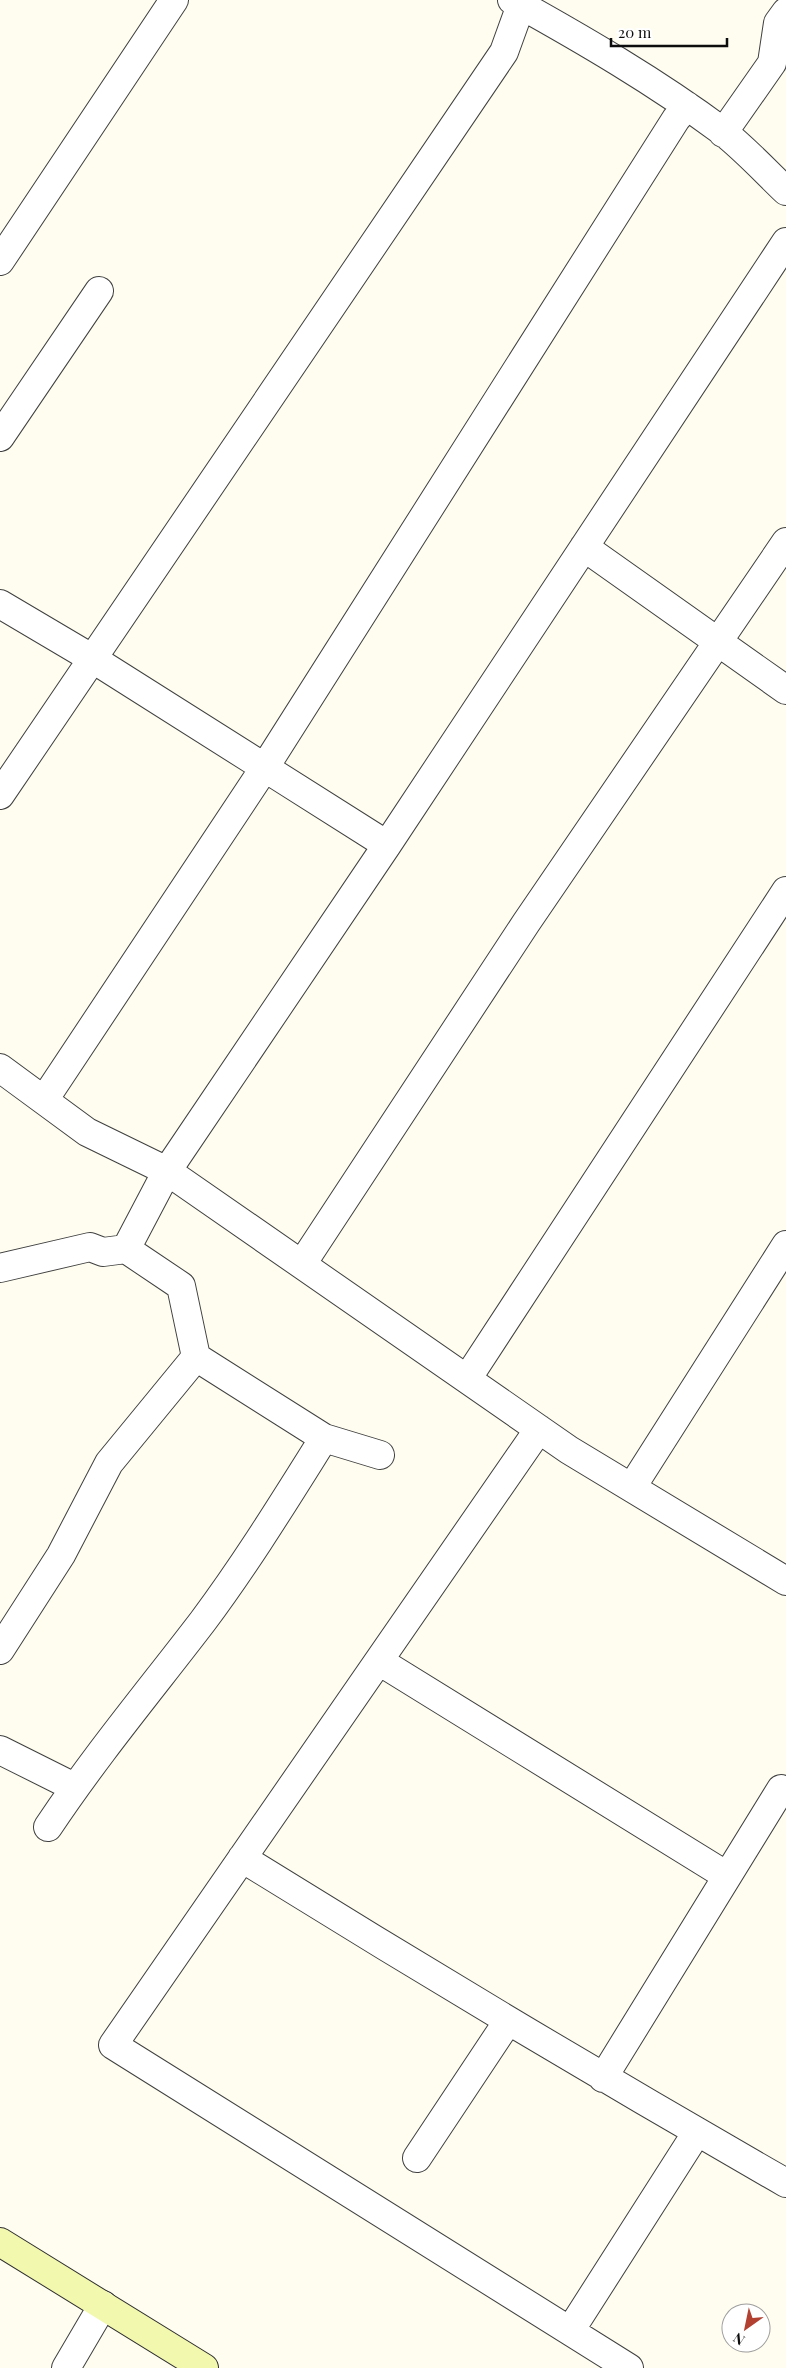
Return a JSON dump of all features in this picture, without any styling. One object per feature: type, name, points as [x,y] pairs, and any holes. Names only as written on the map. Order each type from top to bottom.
[{"type":"main road","points":[[0,2242],[204,2368]]},
{"type":"street","points":[[0,261],[174,0]]},
{"type":"street","points":[[0,795],[504,52],[517,3],[590,43],[687,106],[724,133],[786,191]]},
{"type":"street","points":[[724,133],[772,63],[778,23],[786,12]]},
{"type":"street","points":[[44,1100],[266,767],[676,119],[687,106]]},
{"type":"street","points":[[126,1249],[167,1171],[387,845],[786,242]]},
{"type":"street","points":[[0,437],[99,291]]},
{"type":"street","points":[[302,1264],[526,923],[786,542]]},
{"type":"street","points":[[584,546],[786,690]]},
{"type":"street","points":[[0,604],[93,659],[387,845]]},
{"type":"street","points":[[467,1379],[786,892]]},
{"type":"street","points":[[0,1068],[87,1132],[167,1171],[569,1450],[786,1581]]},
{"type":"street","points":[[632,1487],[786,1245]]},
{"type":"street","points":[[0,1268],[90,1246],[103,1252],[126,1249],[181,1286],[196,1358],[324,1438],[380,1455]]},
{"type":"street","points":[[0,1650],[61,1555],[109,1463],[196,1358]]},
{"type":"street","points":[[539,1429],[114,2045],[629,2368]]},
{"type":"street","points":[[48,1827],[74,1787],[203,1620],[258,1544],[324,1438]]},
{"type":"street","points":[[379,1661],[727,1876]]},
{"type":"street","points":[[0,1750],[74,1787]]},
{"type":"street","points":[[603,2078],[781,1789]]},
{"type":"street","points":[[242,1858],[412,1964],[603,2078],[786,2183]]},
{"type":"street","points":[[418,2158],[508,2021]]},
{"type":"street","points":[[570,2330],[697,2132]]},
{"type":"street","points":[[66,2368],[103,2305]]}]
